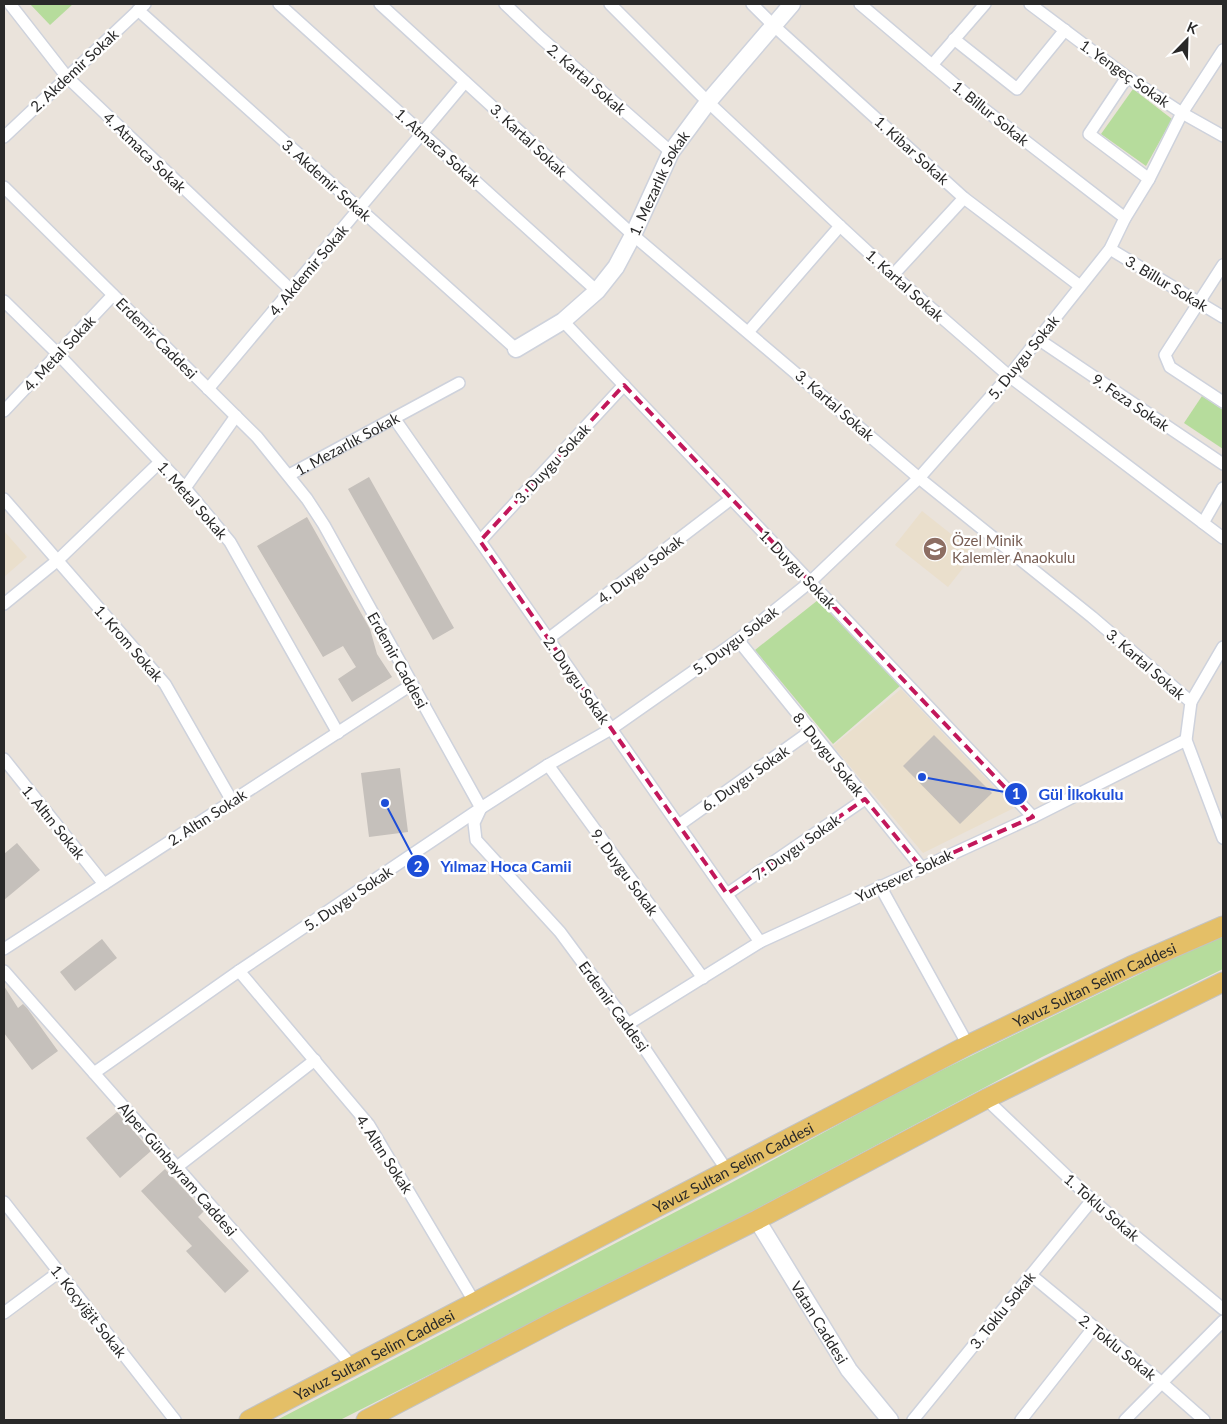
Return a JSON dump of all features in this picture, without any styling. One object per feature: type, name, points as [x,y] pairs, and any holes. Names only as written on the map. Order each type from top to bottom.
[{"type":"main road","name":"Yavuz Sultan Selim Caddesi","points":[[250,1420],[968,1045],[1131,966],[1223,926]]},
{"type":"main road","points":[[366,1420],[560,1319],[757,1220],[986,1099],[1223,982]]},
{"type":"street","name":"4. Atmaca Sokak","points":[[10,4],[67,77],[291,290]]},
{"type":"street","name":"1. Atmaca Sokak","points":[[279,4],[597,291]]},
{"type":"street","name":"3. Kartal Sokak","points":[[380,4],[633,235],[919,478],[1092,617],[1191,702],[1186,740],[1223,838]]},
{"type":"street","name":"2. Kartal Sokak","points":[[505,4],[541,38],[672,152]]},
{"type":"street","name":"1. Kartal Sokak","points":[[610,4],[708,102],[893,275],[1009,376],[1223,538]]},
{"type":"street","name":"1. Kibar Sokak","points":[[752,4],[964,198],[1080,286]]},
{"type":"street","name":"1. Mezarlık Sokak","points":[[516,349],[563,321],[597,291],[616,267],[672,152],[708,102],[792,4]]},
{"type":"street","name":"1. Billur Sokak","points":[[860,4],[984,109],[1125,218]]},
{"type":"street","points":[[932,64],[985,4]]},
{"type":"street","name":"1. Yengeç Sokak","points":[[1030,4],[1127,77],[1182,113],[1223,136]]},
{"type":"street","name":"2. Akdemir Sokak","points":[[4,137],[141,7]]},
{"type":"street","name":"3. Akdemir Sokak","points":[[141,7],[359,208],[516,349]]},
{"type":"street","points":[[954,39],[1017,89],[1065,30]]},
{"type":"street","name":"5. Duygu Sokak","points":[[94,1073],[239,971],[481,808],[548,765],[612,729],[738,640],[810,582],[919,478],[1009,376],[1110,249],[1125,218],[1149,179],[1182,113],[1223,50]]},
{"type":"street","points":[[1127,77],[1089,134],[1149,179]]},
{"type":"street","name":"4. Akdemir Sokak","points":[[208,389],[465,82]]},
{"type":"street","name":"Erdemir Caddesi","points":[[4,187],[257,437],[289,476],[324,525],[411,685],[481,808],[474,823],[476,840],[560,932],[628,1024],[728,1172]]},
{"type":"street","points":[[893,275],[964,198]]},
{"type":"street","points":[[748,332],[840,226]]},
{"type":"street","name":"3. Billur Sokak","points":[[1110,249],[1223,316]]},
{"type":"street","points":[[1223,265],[1165,354],[1170,367],[1223,402]]},
{"type":"street","name":"4. Metal Sokak","points":[[4,411],[113,295]]},
{"type":"street","name":"1. Metal Sokak","points":[[4,301],[58,354],[185,488],[230,542],[338,733]]},
{"type":"street","name":"1. Duygu Sokak","points":[[563,321],[1033,817]]},
{"type":"street","name":"9. Feza Sokak","points":[[1038,339],[1223,464]]},
{"type":"street","name":"1. Mezarlık Sokak","points":[[289,476],[459,383]]},
{"type":"street","name":"3. Duygu Sokak","points":[[480,541],[624,385]]},
{"type":"street","points":[[185,488],[236,416]]},
{"type":"street","name":"2. Duygu Sokak","points":[[394,418],[760,942]]},
{"type":"street","points":[[4,604],[58,560],[160,462]]},
{"type":"street","points":[[1203,523],[1223,488]]},
{"type":"street","name":"1. Krom Sokak","points":[[4,499],[165,684],[232,801]]},
{"type":"street","name":"4. Duygu Sokak","points":[[548,638],[731,499]]},
{"type":"street","name":"8. Duygu Sokak","points":[[738,640],[920,867]]},
{"type":"street","points":[[1191,702],[1221,654]]},
{"type":"street","name":"2. Altın Sokak","points":[[4,949],[411,685]]},
{"type":"street","name":"6. Duygu Sokak","points":[[679,825],[811,731]]},
{"type":"street","name":"Yurtsever Sokak","points":[[628,1024],[760,942],[920,867],[1033,817],[1186,740]]},
{"type":"street","name":"1. Altın Sokak","points":[[4,760],[104,884]]},
{"type":"street","name":"9. Duygu Sokak","points":[[548,765],[702,978]]},
{"type":"street","name":"7. Duygu Sokak","points":[[727,894],[865,799]]},
{"type":"street","points":[[880,886],[968,1045]]},
{"type":"street","name":"Alper Günbayram Caddesi","points":[[4,971],[353,1367]]},
{"type":"street","name":"4. Altın Sokak","points":[[239,971],[369,1125],[475,1303]]},
{"type":"street","points":[[177,1168],[315,1060]]},
{"type":"street","name":"1. Toklu Sokak","points":[[986,1099],[1092,1200],[1223,1309]]},
{"type":"street","name":"3. Toklu Sokak","points":[[913,1420],[1092,1200]]},
{"type":"street","name":"1. Koçyiğit Sokak","points":[[4,1202],[175,1420]]},
{"type":"street","name":"Vatan Caddesi","points":[[757,1220],[849,1370],[890,1420]]},
{"type":"street","points":[[4,1313],[59,1272]]},
{"type":"street","name":"2. Toklu Sokak","points":[[1031,1275],[1204,1420]]},
{"type":"street","points":[[1125,1420],[1223,1321]]},
{"type":"street","points":[[1021,1420],[1094,1327]]},
{"type":"highlighted area","points":[[624,385],[1033,817],[921,867],[865,799],[727,894],[480,541]]},
{"type":"shaded area","name":"Özel Minik Kalemler Anaokulu","points":[[922,511],[975,553],[948,587],[895,545]]},
{"type":"shaded area","points":[[4,531],[27,557],[4,577]]},
{"type":"shaded area","points":[[901,689],[1014,808],[923,853],[833,746]]},
{"type":"green space","points":[[30,4],[73,4],[50,25]]},
{"type":"green space","points":[[1133,89],[1172,119],[1146,166],[1101,134]]},
{"type":"green space","points":[[1202,396],[1223,410],[1223,449],[1184,423]]},
{"type":"green space","points":[[818,600],[900,686],[833,744],[755,650]]},
{"type":"green space","points":[[1223,936],[1223,969],[1042,1057],[747,1214],[340,1420],[277,1420],[729,1184],[911,1085],[1179,955]]},
{"type":"building","points":[[369,477],[454,628],[433,640],[348,489]]},
{"type":"building","points":[[307,517],[370,629],[377,654],[392,677],[352,702],[338,679],[356,667],[343,646],[323,657],[257,546]]},
{"type":"building","points":[[934,735],[992,793],[960,824],[903,766]]},
{"type":"building","points":[[400,768],[408,832],[369,837],[361,773]]},
{"type":"building","points":[[17,843],[40,870],[4,900],[4,854]]},
{"type":"building","points":[[102,939],[117,958],[75,991],[60,972]]},
{"type":"building","points":[[4,986],[18,1008],[23,1004],[27,1008],[58,1051],[32,1070],[4,1033]]},
{"type":"building","points":[[117,1112],[151,1151],[120,1178],[86,1138]]},
{"type":"building","points":[[165,1169],[204,1211],[198,1217],[249,1271],[225,1293],[186,1251],[192,1246],[141,1191]]},
{"type":"place","name":"Özel Minik Kalemler Anaokulu","points":[[935,549]]},
{"type":"place","name":"Gül İlkokulu","points":[[922,777]]},
{"type":"place","name":"Yılmaz Hoca Camii","points":[[385,803]]}]
